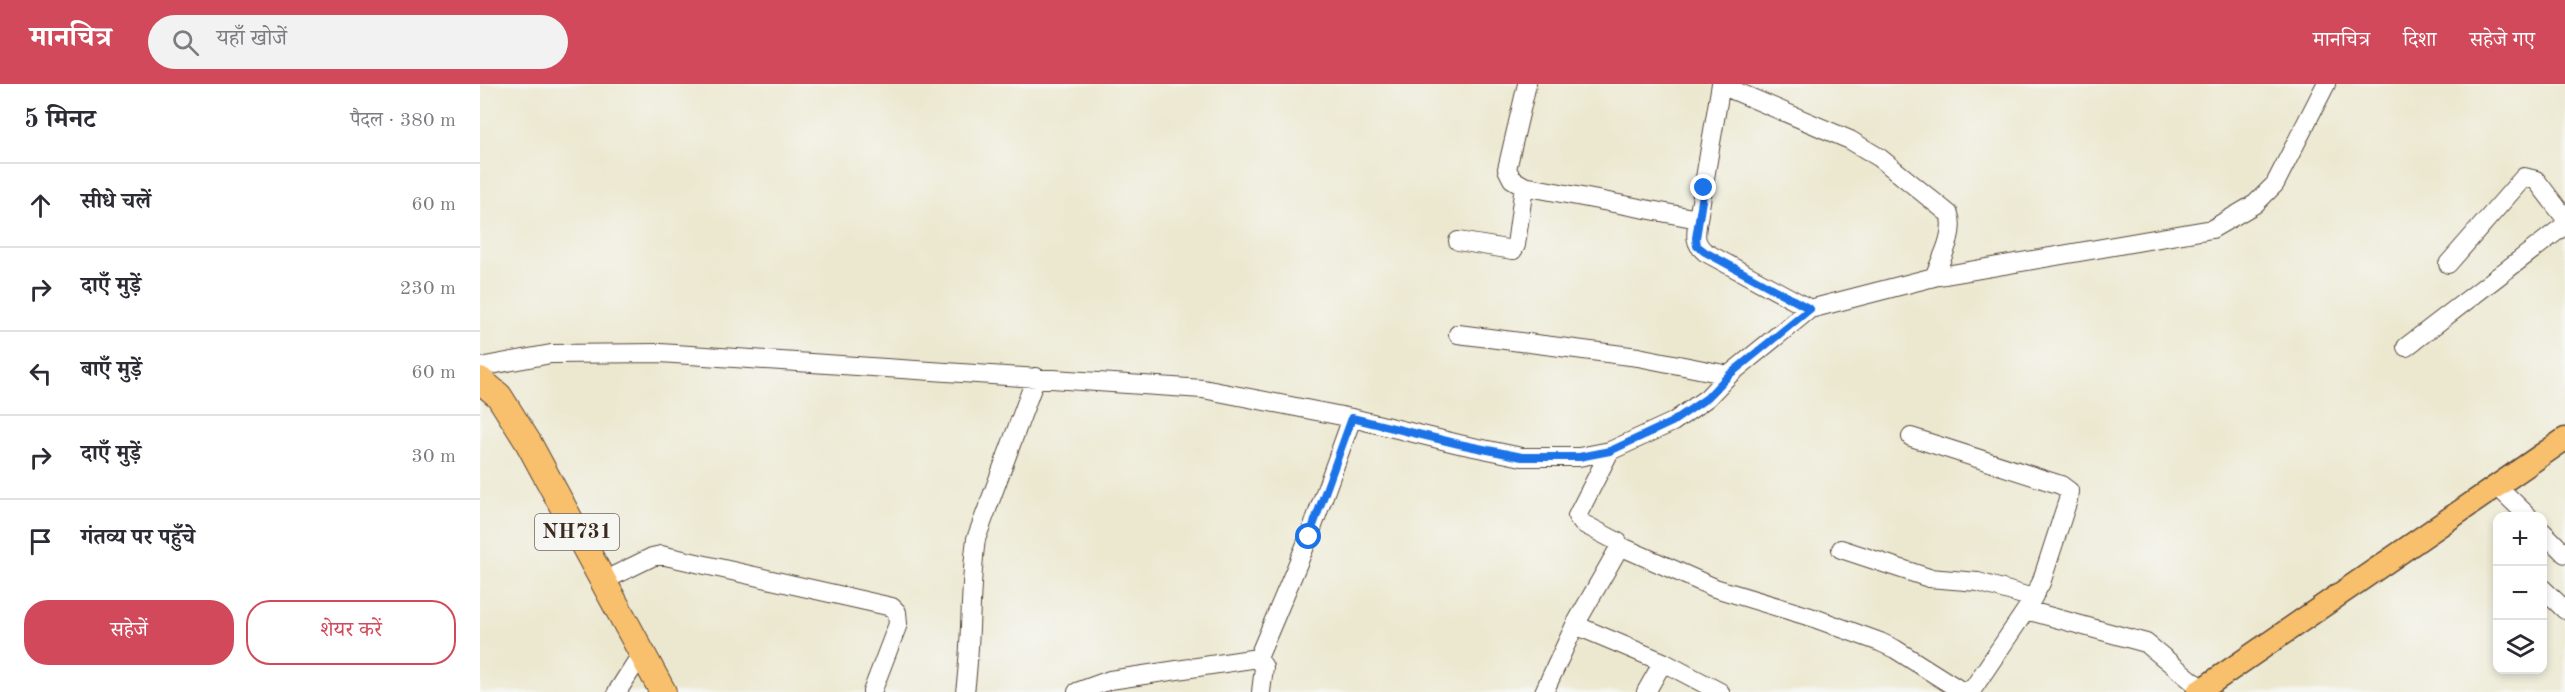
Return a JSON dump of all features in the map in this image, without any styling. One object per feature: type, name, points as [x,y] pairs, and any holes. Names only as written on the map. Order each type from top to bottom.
[{"type":"highway","name":"NH731","points":[[480,380],[499,396],[513,417],[663,692]]},
{"type":"main road","points":[[2208,689],[2565,439]]},
{"type":"street","points":[[1527,84],[1507,169],[1512,179],[1524,186],[1698,219]]},
{"type":"street","points":[[480,367],[551,354],[660,353],[1203,389],[1352,418],[1522,457],[1579,457],[1610,451],[1672,422],[1707,398],[1729,375],[1810,309],[1934,277],[2211,229],[2255,204],[2275,184],[2326,84]]},
{"type":"street","points":[[1810,309],[1697,246],[1698,219],[1721,85],[1850,140],[1880,159],[1949,214],[1951,224],[1947,244],[1934,277]]},
{"type":"street","points":[[2448,264],[2524,177],[2536,180],[2565,218]]},
{"type":"street","points":[[1458,241],[1513,250],[1516,245],[1524,186]]},
{"type":"street","points":[[2406,347],[2565,225]]},
{"type":"street","points":[[1458,334],[1638,357],[1729,375]]},
{"type":"street","points":[[965,692],[970,656],[973,561],[976,539],[1036,377]]},
{"type":"street","points":[[1258,658],[1309,537],[1352,418]]},
{"type":"street","points":[[1610,451],[1577,516],[1582,523],[1618,542],[1620,546],[1715,588],[1814,618],[1880,642],[1964,692],[1974,687],[2029,604],[2044,575],[2070,494],[2067,488],[1911,437]]},
{"type":"street","points":[[2498,487],[2524,512]]},
{"type":"street","points":[[2547,536],[2565,554]]},
{"type":"street","points":[[1544,692],[1575,625],[1620,546]]},
{"type":"street","points":[[1841,549],[1929,578],[1978,582],[2029,604],[2146,643],[2208,689]]},
{"type":"street","points":[[603,581],[652,557],[661,555],[768,581],[892,607],[897,612],[898,624],[872,692]]},
{"type":"street","points":[[2547,593],[2565,610]]},
{"type":"street","points":[[1575,625],[1663,662],[1720,692]]},
{"type":"street","points":[[617,692],[642,653]]},
{"type":"street","points":[[1077,692],[1120,678],[1258,658]]},
{"type":"street","points":[[1258,658],[1264,667],[1261,692]]},
{"type":"street","points":[[1646,692],[1663,662]]},
{"type":"route","points":[[1309,537],[1352,418],[1522,457],[1579,457],[1610,451],[1672,422],[1707,398],[1729,375],[1810,309],[1697,246],[1696,238],[1704,188]]}]
